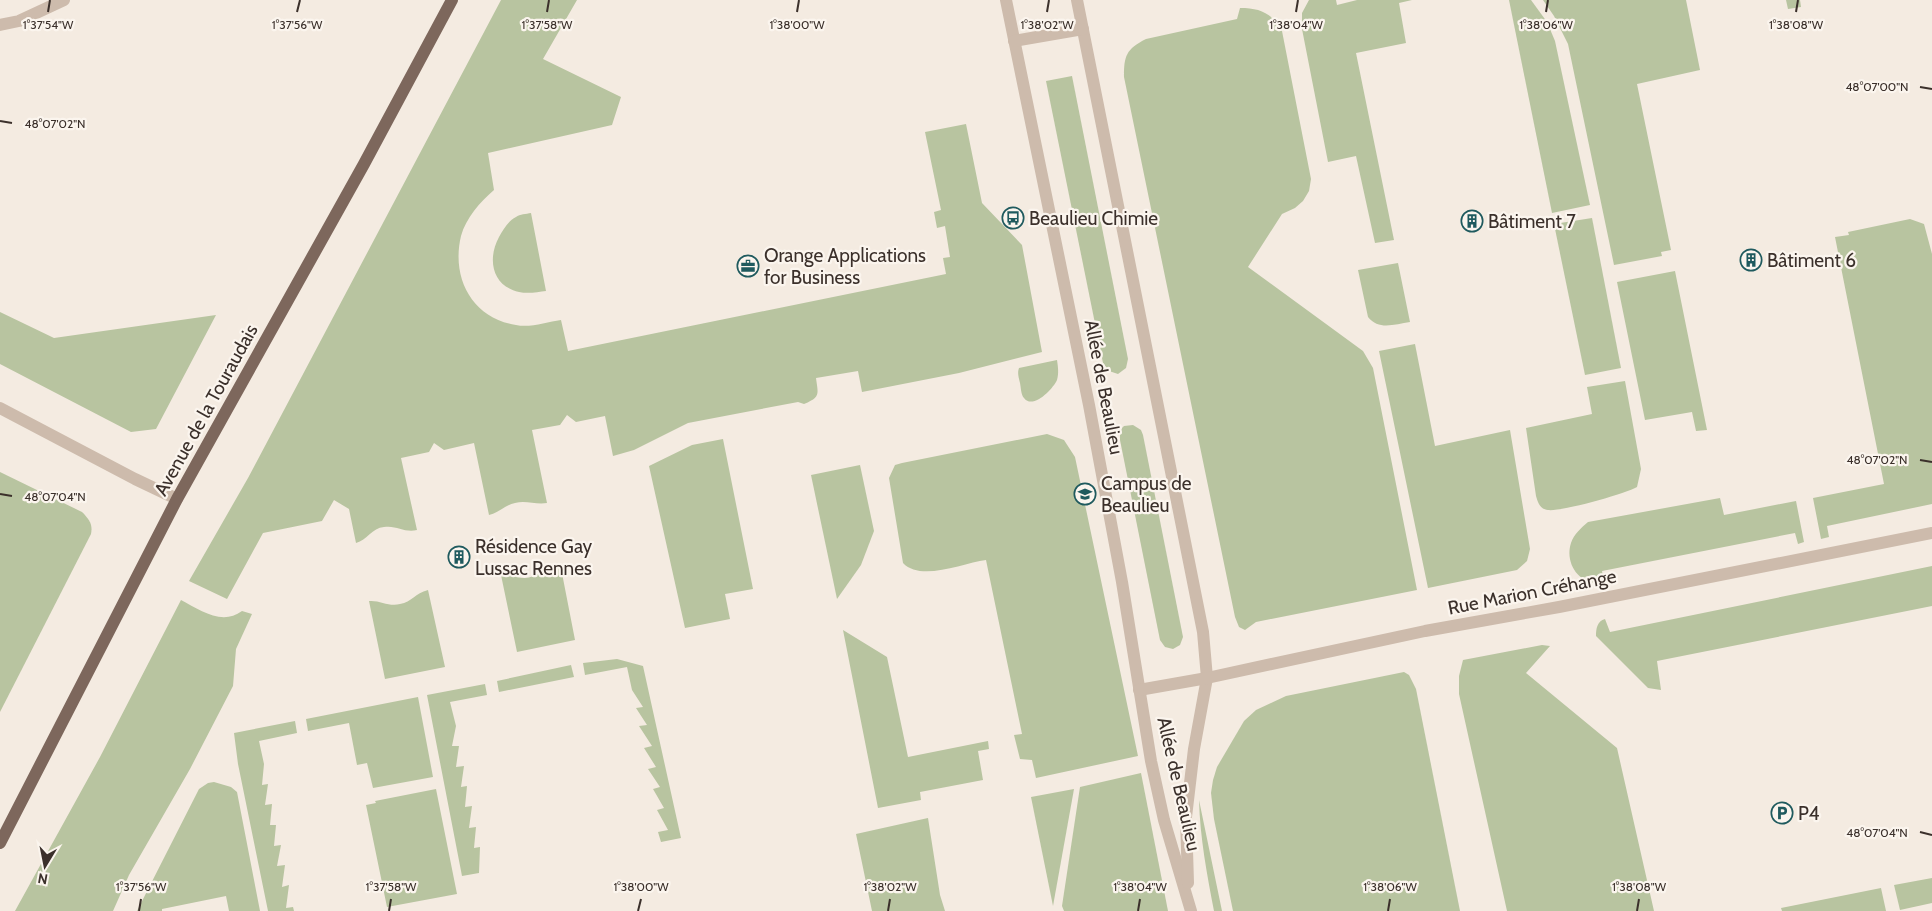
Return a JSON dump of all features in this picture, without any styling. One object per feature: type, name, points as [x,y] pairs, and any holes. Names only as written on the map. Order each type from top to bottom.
[{"type":"main road","name":"Avenue de la Touraudais","points":[[0,843],[177,499],[364,164],[452,0]]},
{"type":"street","points":[[0,25],[19,21],[64,0]]},
{"type":"street","name":"Allée de Beaulieu","points":[[1006,0],[1089,405],[1122,582],[1150,762],[1164,820],[1190,905]]},
{"type":"street","name":"Allée de Beaulieu","points":[[1077,0],[1203,632],[1207,678],[1194,749],[1186,817],[1190,905]]},
{"type":"street","points":[[1014,41],[1083,28]]},
{"type":"street","points":[[0,408],[128,476],[177,499]]},
{"type":"street","name":"Rue Marion Créhange","points":[[1139,690],[1207,678],[1425,631],[1559,607],[1932,533]]},
{"type":"green space","points":[[501,0],[577,0],[543,59],[621,97],[612,125],[488,153],[494,190],[479,205],[466,223],[461,236],[459,252],[459,267],[462,281],[468,294],[487,314],[501,321],[521,326],[561,320],[568,351],[946,274],[943,258],[950,257],[945,226],[937,228],[934,212],[941,210],[925,132],[966,124],[982,203],[1022,245],[1042,352],[959,373],[862,392],[858,371],[816,378],[816,397],[804,404],[798,402],[688,423],[634,450],[613,456],[605,416],[576,422],[567,415],[560,425],[532,430],[547,503],[515,503],[489,515],[474,443],[444,450],[434,443],[429,452],[401,458],[417,530],[408,531],[393,527],[380,528],[356,543],[349,509],[334,500],[322,521],[263,533],[227,599],[189,581],[248,478]]},
{"type":"green space","points":[[1309,0],[1336,0],[1337,5],[1357,0],[1412,0],[1399,3],[1406,43],[1356,53],[1394,240],[1375,243],[1356,156],[1328,162],[1302,29],[1302,13]]},
{"type":"green space","points":[[1509,0],[1531,0],[1547,22],[1555,41],[1590,205],[1552,213]]},
{"type":"green space","points":[[1543,0],[1686,0],[1700,70],[1637,84],[1671,250],[1661,252],[1662,256],[1614,265],[1568,44],[1554,16]]},
{"type":"green space","points":[[1786,0],[1800,0],[1801,7],[1788,9]]},
{"type":"green space","points":[[1240,8],[1254,9],[1265,13],[1274,20],[1282,31],[1311,179],[1309,191],[1303,201],[1295,208],[1282,214],[1248,267],[1363,351],[1373,368],[1417,590],[1256,622],[1245,630],[1239,627],[1235,617],[1124,77],[1126,58],[1130,50],[1139,43],[1146,39],[1237,19]]},
{"type":"green space","points":[[1072,76],[1128,359],[1126,368],[1118,374],[1109,371],[1103,363],[1046,81]]},
{"type":"green space","points":[[531,213],[546,291],[522,293],[510,289],[498,278],[494,270],[493,254],[495,245],[508,223],[518,216]]},
{"type":"green space","points":[[1592,218],[1621,368],[1585,375],[1554,224]]},
{"type":"green space","points":[[1910,219],[1924,224],[1932,254],[1932,504],[1827,526],[1829,537],[1821,539],[1813,498],[1884,484],[1835,237],[1849,235],[1848,232]]},
{"type":"green space","points":[[1398,263],[1410,322],[1388,326],[1377,324],[1368,317],[1358,270]]},
{"type":"green space","points":[[1675,271],[1707,430],[1696,431],[1692,412],[1645,420],[1617,282]]},
{"type":"green space","points":[[0,312],[54,338],[216,315],[156,429],[131,432],[0,364]]},
{"type":"green space","points":[[1415,344],[1435,446],[1510,430],[1530,549],[1527,561],[1517,570],[1428,588],[1379,351]]},
{"type":"green space","points":[[1057,360],[1058,375],[1055,384],[1037,400],[1032,402],[1024,398],[1018,374],[1019,368]]},
{"type":"green space","points":[[1625,381],[1641,469],[1637,487],[1592,502],[1555,510],[1541,507],[1536,496],[1526,428],[1592,414],[1587,387]]},
{"type":"green space","points":[[1133,425],[1141,430],[1143,435],[1183,637],[1180,645],[1173,649],[1165,647],[1160,640],[1120,440],[1120,430],[1124,426]]},
{"type":"green space","points":[[1047,434],[1064,440],[1075,457],[1138,756],[1036,778],[1032,760],[1020,759],[1014,735],[1022,734],[986,560],[931,571],[920,571],[903,563],[889,478],[895,465],[902,463]]},
{"type":"green space","points":[[723,439],[753,589],[725,594],[730,619],[685,628],[649,466],[692,445]]},
{"type":"green space","points":[[860,465],[874,531],[861,565],[837,599],[811,475]]},
{"type":"green space","points":[[0,472],[82,512],[90,522],[91,534],[0,712]]},
{"type":"green space","points":[[1720,498],[1724,515],[1796,501],[1804,542],[1798,544],[1795,533],[1602,571],[1604,583],[1588,582],[1576,573],[1572,566],[1569,551],[1572,540],[1588,522]]},
{"type":"green space","points":[[560,563],[575,640],[517,652],[501,575],[508,573],[517,577],[530,577]]},
{"type":"green space","points":[[1932,566],[1932,606],[1657,661],[1661,690],[1648,688],[1596,636],[1599,623],[1605,619],[1610,632]]},
{"type":"green space","points":[[428,590],[445,667],[385,679],[369,601],[392,605],[400,604]]},
{"type":"green space","points":[[181,600],[203,612],[219,617],[227,617],[242,611],[252,614],[236,649],[233,686],[190,769],[129,875],[113,911],[15,911],[100,757]]},
{"type":"green space","points":[[843,630],[887,657],[908,757],[988,741],[989,749],[978,751],[983,780],[920,792],[921,800],[878,808]]},
{"type":"green space","points":[[1542,645],[1550,646],[1526,673],[1617,748],[1654,911],[1507,911],[1459,694],[1459,676],[1463,660]]},
{"type":"green space","points":[[617,659],[643,666],[681,838],[661,842],[658,832],[668,830],[657,810],[664,808],[653,789],[660,787],[648,769],[656,767],[644,748],[652,746],[639,726],[647,725],[636,708],[643,707],[632,690],[627,667],[585,675],[583,663]]},
{"type":"green space","points":[[571,665],[574,677],[499,692],[497,681]]},
{"type":"green space","points":[[1404,672],[1409,675],[1416,689],[1460,911],[1233,911],[1214,819],[1211,793],[1217,767],[1244,721],[1256,710],[1286,696]]},
{"type":"green space","points":[[485,684],[487,695],[450,702],[456,726],[452,746],[459,746],[456,767],[464,766],[461,787],[467,786],[465,807],[472,806],[469,828],[476,827],[474,848],[480,847],[479,873],[462,876],[427,695]]},
{"type":"green space","points":[[418,697],[433,777],[373,788],[367,763],[357,765],[349,723],[308,731],[306,719]]},
{"type":"green space","points":[[295,721],[297,733],[259,741],[264,764],[262,785],[268,784],[265,805],[272,804],[270,825],[276,825],[274,846],[281,845],[277,866],[285,865],[282,887],[289,885],[286,908],[293,907],[294,911],[268,911],[238,764],[234,733]]},
{"type":"green space","points":[[1141,773],[1168,911],[1064,911],[1062,906],[1080,787]]},
{"type":"green space","points":[[214,782],[231,787],[237,792],[260,911],[229,911],[226,896],[162,909],[162,911],[137,911],[199,789],[208,783]]},
{"type":"green space","points":[[436,789],[457,894],[387,907],[366,805],[376,803],[375,801]]},
{"type":"green space","points":[[1074,789],[1053,906],[1031,797]]},
{"type":"green space","points":[[1199,800],[1222,911],[1214,911],[1202,842]]},
{"type":"green space","points":[[928,818],[940,895],[945,911],[872,911],[856,834]]},
{"type":"green space","points":[[1932,878],[1932,903],[1900,910],[1894,885]]},
{"type":"green space","points":[[1881,888],[1886,911],[1782,911],[1781,908]]},
{"type":"place","name":"Beaulieu Chimie","points":[[1013,218]]},
{"type":"place","name":"Bâtiment 7","points":[[1472,221]]},
{"type":"place","name":"Bâtiment 6","points":[[1751,260]]},
{"type":"place","name":"Orange Applications for Business","points":[[748,266]]},
{"type":"place","name":"Campus de Beaulieu","points":[[1085,494]]},
{"type":"place","name":"Résidence Gay Lussac Rennes","points":[[459,557]]},
{"type":"place","name":"P4","points":[[1782,813]]}]
